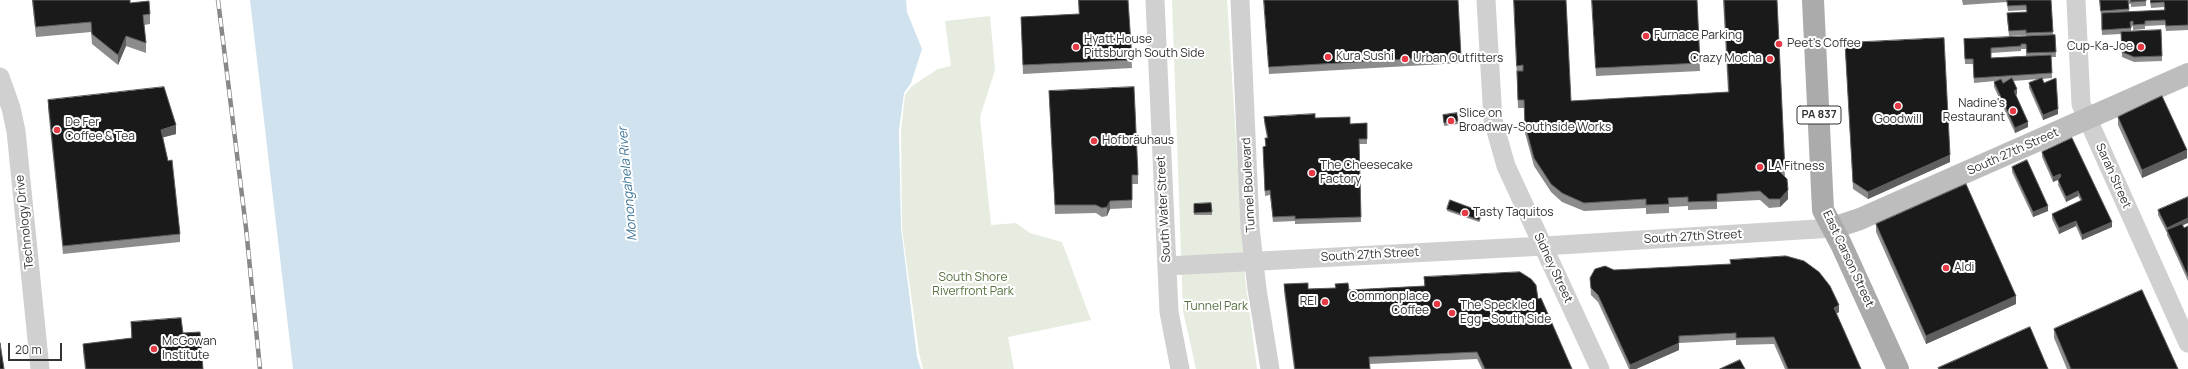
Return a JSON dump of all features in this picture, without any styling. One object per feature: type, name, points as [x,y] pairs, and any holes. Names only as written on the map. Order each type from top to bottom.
[{"type":"main road","name":"East Carson Street","points":[[1813,0],[1823,210],[1833,228],[1898,369]]},
{"type":"street","name":"South Water Street","points":[[1155,0],[1169,312],[1180,369]]},
{"type":"street","name":"Tunnel Boulevard","points":[[1240,0],[1250,227],[1270,369]]},
{"type":"street","name":"Sidney Street","points":[[1486,0],[1493,120],[1506,166],[1600,369]]},
{"type":"street","name":"Sarah Street","points":[[2076,0],[2081,104],[2188,343]]},
{"type":"street","name":"South 27th Street","points":[[1167,266],[1544,246],[1833,228],[1860,219],[2188,74]]},
{"type":"street","name":"Technology Drive","points":[[0,76],[11,108],[16,130],[40,369]]},
{"type":"green space","name":"Tunnel Park","points":[[1172,0],[1227,0],[1245,278],[1257,369],[1196,369],[1183,311]]},
{"type":"green space","name":"South Shore Riverfront Park","points":[[990,16],[995,70],[980,117],[991,225],[1016,223],[1030,233],[1062,242],[1091,320],[1008,337],[1014,369],[923,369],[919,353],[902,229],[901,131],[905,95],[912,86],[938,69],[951,66],[945,21]]},
{"type":"water","name":"Monongahela River","points":[[250,0],[906,0],[907,12],[922,49],[911,83],[904,93],[899,130],[901,228],[917,357],[921,369],[293,369]]},
{"type":"building","points":[[33,0],[130,0],[130,3],[149,1],[150,14],[143,15],[146,43],[126,36],[118,55],[92,34],[91,22],[36,27]]},
{"type":"building","name":"Hyatt House Pittsburgh South Side","points":[[1079,0],[1128,0],[1132,60],[1023,65],[1021,17],[1079,14]]},
{"type":"building","points":[[1264,0],[1458,0],[1461,56],[1269,67]]},
{"type":"building","points":[[1514,0],[1566,0],[1571,101],[1729,92],[1724,0],[1777,0],[1785,171],[1779,171],[1787,179],[1788,190],[1780,199],[1769,199],[1760,191],[1717,194],[1717,201],[1688,202],[1688,197],[1668,198],[1669,204],[1646,205],[1646,199],[1584,203],[1562,193],[1551,184],[1534,158],[1525,125],[1524,100],[1518,100],[1517,71],[1523,71],[1523,65],[1517,66]]},
{"type":"building","name":"Furnace Parking","points":[[1592,0],[1697,0],[1700,63],[1596,68]]},
{"type":"building","points":[[2007,0],[2051,0],[2053,32],[2026,33],[2026,30],[2009,31],[2007,13],[2027,12],[2026,5],[2008,6]]},
{"type":"building","points":[[2100,0],[2128,0],[2129,9],[2101,11]]},
{"type":"building","points":[[2131,0],[2146,0],[2146,1],[2131,2]]},
{"type":"building","points":[[2151,0],[2188,0],[2188,25],[2166,26],[2165,20],[2145,21],[2145,24],[2133,25],[2133,21],[2130,22],[2131,28],[2102,30],[2102,13],[2165,10],[2164,2],[2151,3]]},
{"type":"building","name":"Cup-Ka-Joe","points":[[2161,30],[2162,56],[2134,57],[2122,52],[2121,32]]},
{"type":"building","points":[[2055,35],[2056,52],[2027,53],[2026,44],[2021,44],[2021,46],[1991,48],[1991,58],[2051,55],[2052,73],[1974,78],[1973,59],[1965,59],[1964,39]]},
{"type":"building","name":"Goodwill","points":[[1944,38],[1950,155],[1868,192],[1853,182],[1845,43]]},
{"type":"building","name":"Nadine's Restaurant","points":[[2012,78],[2017,89],[2014,91],[2028,122],[2015,128],[1994,82],[2001,79],[2003,83]]},
{"type":"building","points":[[2042,78],[2044,83],[2056,78],[2058,109],[2043,115],[2029,83]]},
{"type":"building","points":[[164,87],[176,125],[161,130],[168,161],[172,160],[180,234],[63,246],[48,100]]},
{"type":"building","name":"Hofbräuhaus","points":[[1134,87],[1138,175],[1132,175],[1132,200],[1110,201],[1107,207],[1102,208],[1096,205],[1055,205],[1049,91]]},
{"type":"building","points":[[2162,96],[2187,150],[2142,170],[2118,117]]},
{"type":"building","name":"Slice on Broadway-Southside Works","points":[[1457,113],[1458,121],[1444,123],[1443,115]]},
{"type":"building","name":"The Cheesecake Factory","points":[[1315,114],[1315,118],[1350,117],[1350,124],[1367,123],[1367,139],[1359,139],[1361,217],[1295,219],[1295,216],[1273,217],[1270,190],[1265,191],[1263,147],[1266,146],[1265,138],[1268,138],[1264,117]]},
{"type":"building","points":[[2072,138],[2112,222],[2082,235],[2076,221],[2059,228],[2052,214],[2082,200],[2078,191],[2066,197],[2058,180],[2061,176],[2060,174],[2053,177],[2042,152]]},
{"type":"building","points":[[2027,160],[2048,206],[2033,212],[2012,167]]},
{"type":"building","name":"Aldi","points":[[1966,184],[2016,296],[1926,336],[1876,224]]},
{"type":"building","points":[[2188,197],[2188,218],[2167,228],[2158,210]]},
{"type":"building","name":"Tasty Taquitos","points":[[1450,200],[1482,212],[1479,220],[1447,209]]},
{"type":"building","points":[[1211,203],[1212,212],[1194,213],[1194,204]]},
{"type":"building","points":[[2182,224],[2184,228],[2188,226],[2188,276],[2167,230]]},
{"type":"building","points":[[1786,256],[1804,261],[1819,272],[1830,286],[1839,305],[1834,308],[1861,369],[1788,369],[1774,337],[1736,338],[1736,333],[1679,336],[1679,343],[1630,365],[1598,295],[1591,288],[1590,278],[1595,269],[1605,266],[1614,270],[1731,264],[1730,260]]},
{"type":"building","points":[[1520,272],[1531,279],[1536,285],[1538,299],[1541,298],[1572,369],[1485,369],[1477,352],[1369,357],[1370,369],[1295,369],[1284,284],[1308,283],[1308,289],[1336,288],[1335,284],[1348,283],[1349,290],[1425,286],[1424,277]]},
{"type":"building","points":[[2142,290],[2178,369],[2071,369],[2054,329]]},
{"type":"building","name":"McGowan Institute","points":[[181,318],[183,333],[200,332],[203,369],[86,369],[83,344],[132,338],[131,322]]},
{"type":"building","points":[[2030,327],[2048,369],[1938,368]]},
{"type":"building","points":[[0,343],[4,369],[0,369]]},
{"type":"building","points":[[1740,360],[1745,369],[1720,369]]},
{"type":"railway","points":[[218,0],[246,228],[260,369]]},
{"type":"place","name":"Furnace Parking","points":[[1646,36]]},
{"type":"place","name":"Peet's Coffee","points":[[1779,44]]},
{"type":"place","name":"Hyatt House Pittsburgh South Side","points":[[1076,47]]},
{"type":"place","name":"Cup-Ka-Joe","points":[[2141,47]]},
{"type":"place","name":"Kura Sushi","points":[[1328,57]]},
{"type":"place","name":"Urban Outfitters","points":[[1405,59]]},
{"type":"place","name":"Crazy Mocha","points":[[1770,59]]},
{"type":"place","name":"Goodwill","points":[[1898,106]]},
{"type":"place","name":"Nadine's Restaurant","points":[[2013,111]]},
{"type":"place","name":"Slice on Broadway-Southside Works","points":[[1451,121]]},
{"type":"place","name":"De Fer Coffee & Tea","points":[[57,130]]},
{"type":"place","name":"Hofbräuhaus","points":[[1094,141]]},
{"type":"place","name":"LA Fitness","points":[[1760,167]]},
{"type":"place","name":"The Cheesecake Factory","points":[[1312,173]]},
{"type":"place","name":"Tasty Taquitos","points":[[1465,213]]},
{"type":"place","name":"Aldi","points":[[1946,268]]},
{"type":"place","name":"REI","points":[[1325,302]]},
{"type":"place","name":"Commonplace Coffee","points":[[1437,304]]},
{"type":"place","name":"The Speckled Egg - South Side","points":[[1452,313]]},
{"type":"place","name":"McGowan Institute","points":[[154,349]]}]
